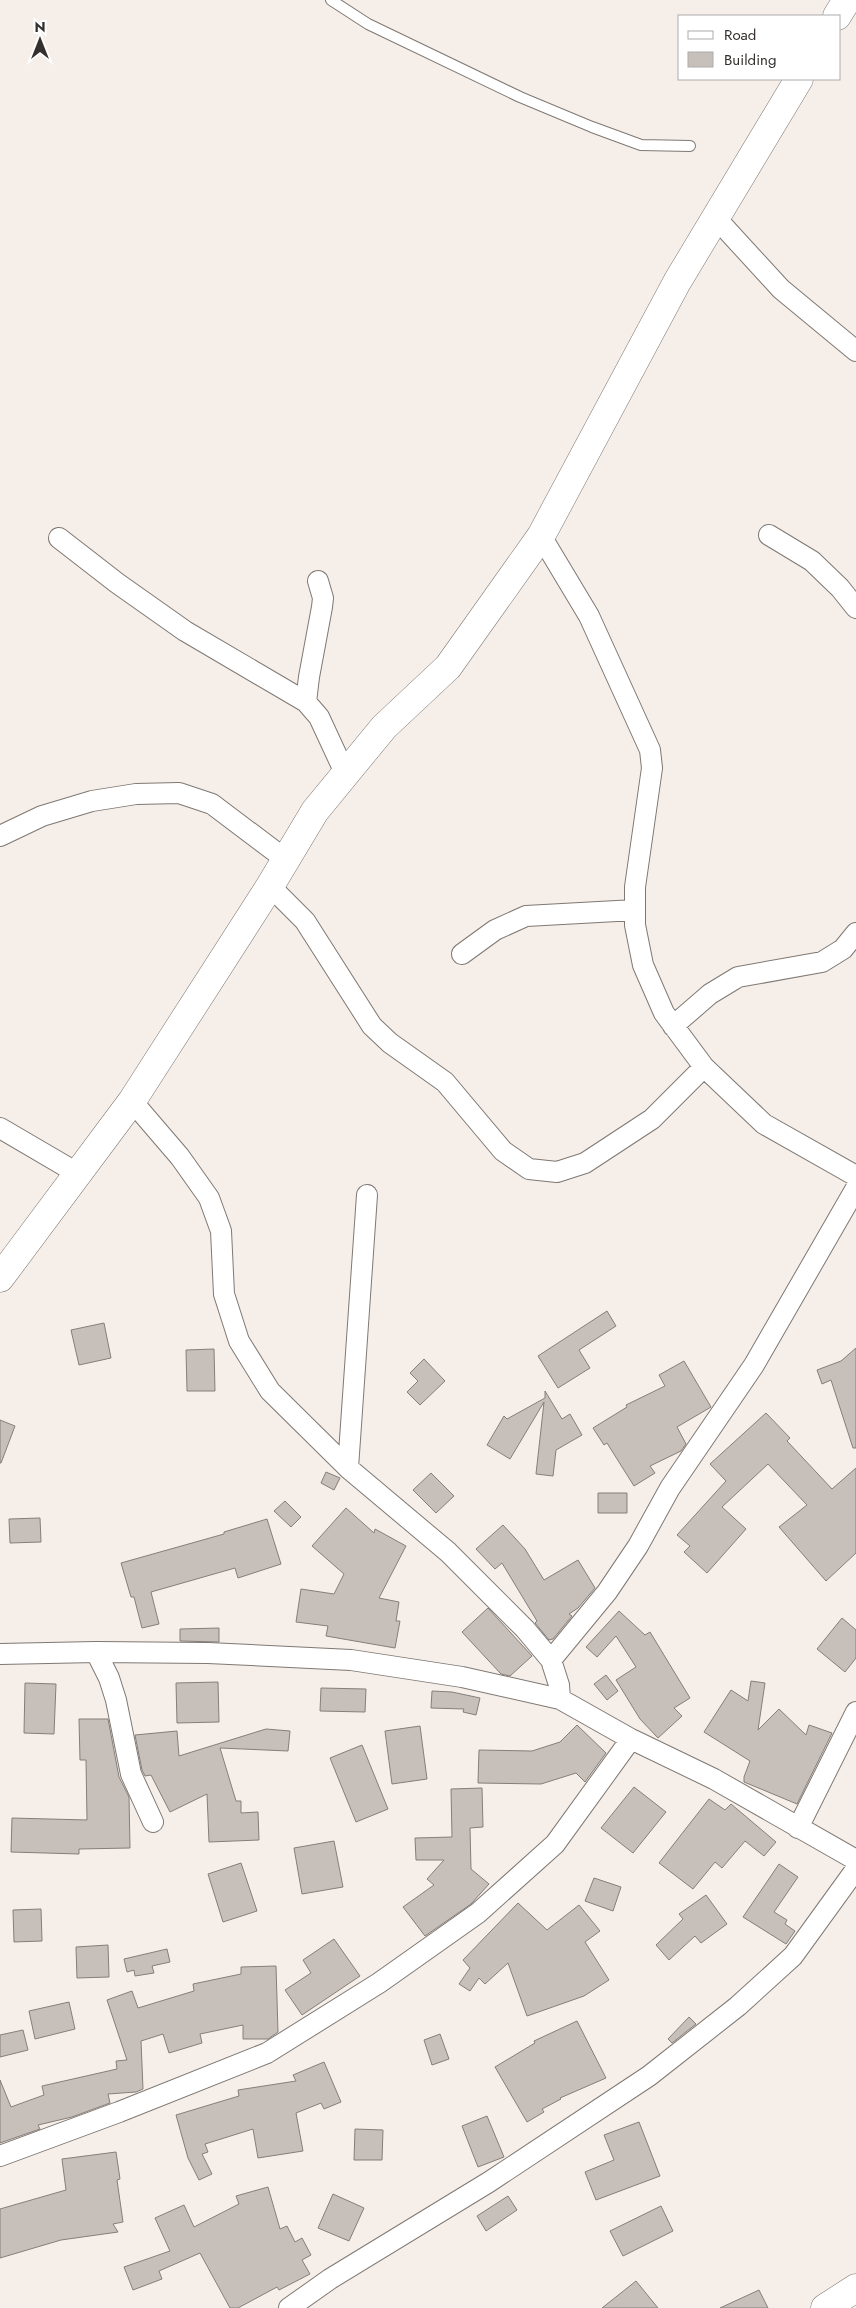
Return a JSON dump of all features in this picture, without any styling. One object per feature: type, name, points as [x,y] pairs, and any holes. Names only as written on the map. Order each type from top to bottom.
[{"type":"main road","points":[[838,15],[847,0]]},
{"type":"main road","points":[[0,1278],[132,1100],[316,811],[384,728],[448,667],[541,536],[677,282],[798,80]]},
{"type":"main road","points":[[825,2308],[856,2288]]},
{"type":"street","points":[[715,216],[781,289],[856,351]]},
{"type":"street","points":[[769,535],[812,561],[840,588],[856,608]]},
{"type":"street","points":[[541,536],[589,616],[650,750],[652,768],[635,887],[635,925],[643,965],[664,1013],[704,1067],[764,1124],[856,1176]]},
{"type":"street","points":[[59,538],[117,583],[185,631],[306,702],[319,717],[346,773]]},
{"type":"street","points":[[306,702],[308,676],[323,598],[318,581]]},
{"type":"street","points":[[0,836],[42,816],[92,801],[136,794],[179,793],[212,804],[286,859]]},
{"type":"street","points":[[270,886],[305,921],[372,1026],[390,1043],[445,1082],[503,1151],[529,1169],[557,1172],[585,1163],[652,1119],[704,1067]]},
{"type":"street","points":[[462,954],[495,930],[526,916],[635,910]]},
{"type":"street","points":[[674,1026],[710,994],[738,977],[822,962],[842,949],[856,933]]},
{"type":"street","points":[[132,1100],[180,1157],[209,1198],[221,1231],[224,1294],[239,1341],[270,1391],[348,1468],[448,1552],[525,1629],[551,1660],[559,1685],[560,1699]]},
{"type":"street","points":[[0,1128],[77,1173]]},
{"type":"street","points":[[551,1660],[607,1592],[638,1546],[670,1488],[754,1365],[856,1188]]},
{"type":"street","points":[[348,1468],[360,1324],[367,1195]]},
{"type":"street","points":[[96,1652],[109,1678],[116,1700],[131,1774],[153,1822]]},
{"type":"street","points":[[0,1654],[96,1652],[208,1653],[351,1660],[462,1677],[560,1699],[631,1739],[714,1779],[856,1860]]},
{"type":"street","points":[[798,1828],[856,1712]]},
{"type":"street","points":[[0,2156],[119,2112],[267,2053],[379,1983],[478,1913],[555,1844],[631,1739]]},
{"type":"street","points":[[289,2308],[330,2280],[489,2182],[649,2076],[738,2006],[794,1956],[856,1869]]},
{"type":"lane","points":[[331,0],[368,24],[520,96],[592,127],[641,145],[690,146]]},
{"type":"building","points":[[607,1311],[616,1326],[579,1350],[590,1368],[558,1388],[538,1356]]},
{"type":"building","points":[[104,1323],[111,1358],[79,1365],[71,1330]]},
{"type":"building","points":[[856,1348],[856,1448],[853,1448],[831,1380],[822,1384],[817,1370],[841,1361]]},
{"type":"building","points":[[214,1349],[215,1391],[187,1391],[186,1350]]},
{"type":"building","points":[[424,1359],[445,1381],[420,1405],[407,1392],[418,1381],[410,1373]]},
{"type":"building","points":[[684,1361],[711,1407],[677,1427],[686,1444],[681,1451],[650,1466],[655,1473],[634,1486],[607,1443],[604,1445],[593,1428],[627,1407],[626,1405],[665,1386],[659,1375]]},
{"type":"building","points":[[545,1391],[562,1419],[570,1414],[582,1435],[556,1450],[553,1476],[536,1474],[544,1402],[510,1459],[487,1445],[504,1416],[507,1419],[545,1398]]},
{"type":"building","points":[[766,1413],[790,1438],[787,1441],[832,1489],[856,1468],[856,1553],[826,1581],[779,1527],[807,1505],[768,1464],[722,1507],[746,1529],[707,1573],[684,1552],[690,1546],[677,1535],[726,1481],[710,1464]]},
{"type":"building","points":[[0,1420],[15,1426],[1,1463],[0,1463]]},
{"type":"building","points":[[326,1472],[340,1478],[334,1490],[321,1483]]},
{"type":"building","points":[[431,1473],[454,1496],[436,1513],[413,1490]]},
{"type":"building","points":[[598,1493],[627,1493],[627,1513],[598,1513]]},
{"type":"building","points":[[285,1501],[301,1517],[291,1527],[274,1511]]},
{"type":"building","points":[[346,1508],[374,1533],[375,1529],[406,1546],[379,1598],[399,1602],[396,1621],[400,1621],[395,1648],[326,1636],[328,1626],[296,1622],[301,1589],[334,1594],[344,1574],[312,1546]]},
{"type":"building","points":[[40,1518],[41,1542],[10,1543],[9,1519]]},
{"type":"building","points":[[267,1519],[281,1564],[238,1578],[235,1568],[151,1592],[159,1624],[142,1628],[134,1597],[131,1597],[121,1563],[224,1534],[224,1532]]},
{"type":"building","points":[[503,1525],[525,1549],[544,1580],[578,1560],[595,1588],[578,1608],[569,1614],[572,1616],[553,1639],[549,1640],[535,1623],[537,1621],[502,1563],[495,1569],[476,1549]]},
{"type":"building","points":[[488,1608],[532,1656],[510,1676],[501,1674],[462,1632]]},
{"type":"building","points":[[619,1611],[645,1635],[650,1632],[690,1698],[674,1708],[682,1716],[658,1738],[640,1719],[616,1680],[636,1667],[616,1636],[597,1657],[586,1647]]},
{"type":"building","points":[[842,1618],[856,1630],[856,1658],[845,1672],[817,1649]]},
{"type":"building","points":[[219,1628],[219,1642],[180,1641],[180,1629]]},
{"type":"building","points":[[606,1675],[618,1691],[607,1700],[594,1684]]},
{"type":"building","points":[[751,1681],[765,1683],[758,1730],[779,1709],[806,1735],[809,1725],[832,1733],[797,1804],[744,1782],[750,1761],[704,1732],[731,1690],[748,1701]]},
{"type":"building","points":[[218,1682],[219,1722],[177,1723],[176,1683]]},
{"type":"building","points":[[25,1683],[56,1684],[54,1734],[24,1733]]},
{"type":"building","points":[[321,1688],[366,1689],[365,1712],[320,1711]]},
{"type":"building","points":[[432,1691],[452,1692],[480,1698],[476,1715],[463,1712],[464,1709],[431,1708]]},
{"type":"building","points":[[79,1719],[108,1719],[119,1777],[129,1797],[130,1848],[79,1849],[79,1854],[11,1852],[12,1818],[87,1820],[86,1760],[80,1760]]},
{"type":"building","points":[[577,1725],[606,1753],[585,1782],[576,1773],[541,1784],[478,1783],[479,1750],[532,1751],[560,1742]]},
{"type":"building","points":[[420,1726],[427,1779],[392,1784],[385,1731]]},
{"type":"building","points":[[266,1729],[290,1731],[288,1751],[220,1748],[236,1801],[241,1801],[241,1813],[258,1812],[259,1840],[209,1842],[207,1794],[170,1812],[151,1775],[145,1776],[142,1770],[135,1735],[177,1731],[179,1756]]},
{"type":"building","points":[[362,1745],[388,1809],[356,1822],[330,1758]]},
{"type":"building","points":[[634,1787],[666,1812],[633,1853],[601,1828]]},
{"type":"building","points":[[482,1788],[483,1827],[470,1828],[471,1869],[489,1884],[471,1904],[425,1936],[403,1907],[434,1885],[427,1879],[444,1860],[416,1860],[415,1838],[452,1837],[451,1789]]},
{"type":"building","points":[[709,1799],[725,1810],[731,1804],[776,1842],[764,1856],[745,1841],[722,1868],[715,1862],[693,1889],[659,1863]]},
{"type":"building","points":[[334,1841],[343,1887],[302,1894],[294,1848]]},
{"type":"building","points":[[241,1863],[257,1911],[223,1922],[208,1874]]},
{"type":"building","points":[[779,1864],[798,1877],[774,1912],[787,1920],[785,1924],[795,1931],[786,1944],[743,1917]]},
{"type":"building","points":[[594,1878],[621,1887],[613,1911],[585,1901]]},
{"type":"building","points":[[706,1895],[727,1924],[701,1943],[695,1936],[669,1960],[656,1945],[683,1919],[679,1914]]},
{"type":"building","points":[[518,1903],[547,1930],[579,1905],[600,1931],[585,1942],[609,1980],[584,1996],[527,2016],[508,1963],[485,1984],[479,1978],[470,1991],[459,1984],[470,1968],[463,1960]]},
{"type":"building","points":[[41,1909],[42,1941],[14,1942],[13,1910]]},
{"type":"building","points":[[334,1939],[360,1976],[302,2015],[285,1990],[311,1973],[303,1960]]},
{"type":"building","points":[[108,1945],[109,1977],[77,1978],[76,1947]]},
{"type":"building","points":[[167,1949],[170,1962],[152,1966],[154,1973],[135,1976],[134,1970],[127,1972],[124,1959]]},
{"type":"building","points":[[276,1966],[278,2032],[268,2039],[243,2039],[243,2025],[200,2034],[202,2043],[169,2053],[163,2034],[141,2041],[143,2089],[136,2092],[108,2094],[110,2103],[72,2117],[38,2125],[40,2129],[0,2143],[0,2080],[11,2107],[44,2095],[42,2086],[117,2069],[116,2061],[127,2060],[107,2000],[132,1991],[138,2008],[194,1991],[193,1984],[241,1974],[241,1967]]},
{"type":"building","points":[[69,2002],[75,2029],[35,2039],[29,2011]]},
{"type":"building","points":[[689,2017],[696,2024],[672,2043],[668,2039]]},
{"type":"building","points":[[577,2021],[606,2078],[560,2098],[542,2109],[544,2112],[527,2122],[495,2067],[535,2043],[534,2041]]},
{"type":"building","points":[[23,2030],[28,2050],[0,2057],[0,2035]]},
{"type":"building","points":[[440,2034],[449,2059],[432,2065],[424,2040]]},
{"type":"building","points":[[324,2062],[341,2102],[324,2109],[321,2103],[296,2113],[303,2151],[258,2158],[253,2129],[205,2144],[208,2152],[202,2154],[212,2174],[199,2180],[188,2158],[176,2115],[239,2096],[238,2090],[296,2081],[293,2075]]},
{"type":"building","points":[[487,2116],[504,2157],[478,2167],[462,2126]]},
{"type":"building","points":[[639,2122],[660,2176],[596,2200],[585,2172],[614,2160],[604,2135]]},
{"type":"building","points":[[355,2129],[383,2130],[382,2160],[354,2160]]},
{"type":"building","points":[[116,2152],[120,2179],[117,2180],[123,2222],[113,2224],[118,2232],[61,2240],[0,2258],[0,2209],[66,2190],[62,2159]]},
{"type":"building","points":[[268,2187],[280,2229],[287,2226],[295,2242],[302,2238],[311,2255],[302,2260],[310,2274],[279,2290],[277,2287],[238,2308],[230,2308],[200,2253],[159,2271],[162,2279],[133,2290],[124,2267],[170,2251],[155,2218],[184,2205],[194,2227],[239,2204],[236,2196]]},
{"type":"building","points":[[333,2194],[364,2208],[349,2241],[318,2228]]},
{"type":"building","points":[[508,2196],[517,2210],[486,2231],[477,2216]]},
{"type":"building","points":[[661,2206],[673,2231],[623,2256],[610,2231]]},
{"type":"building","points":[[636,2281],[658,2308],[602,2308]]},
{"type":"building","points":[[759,2290],[768,2308],[720,2308]]}]
